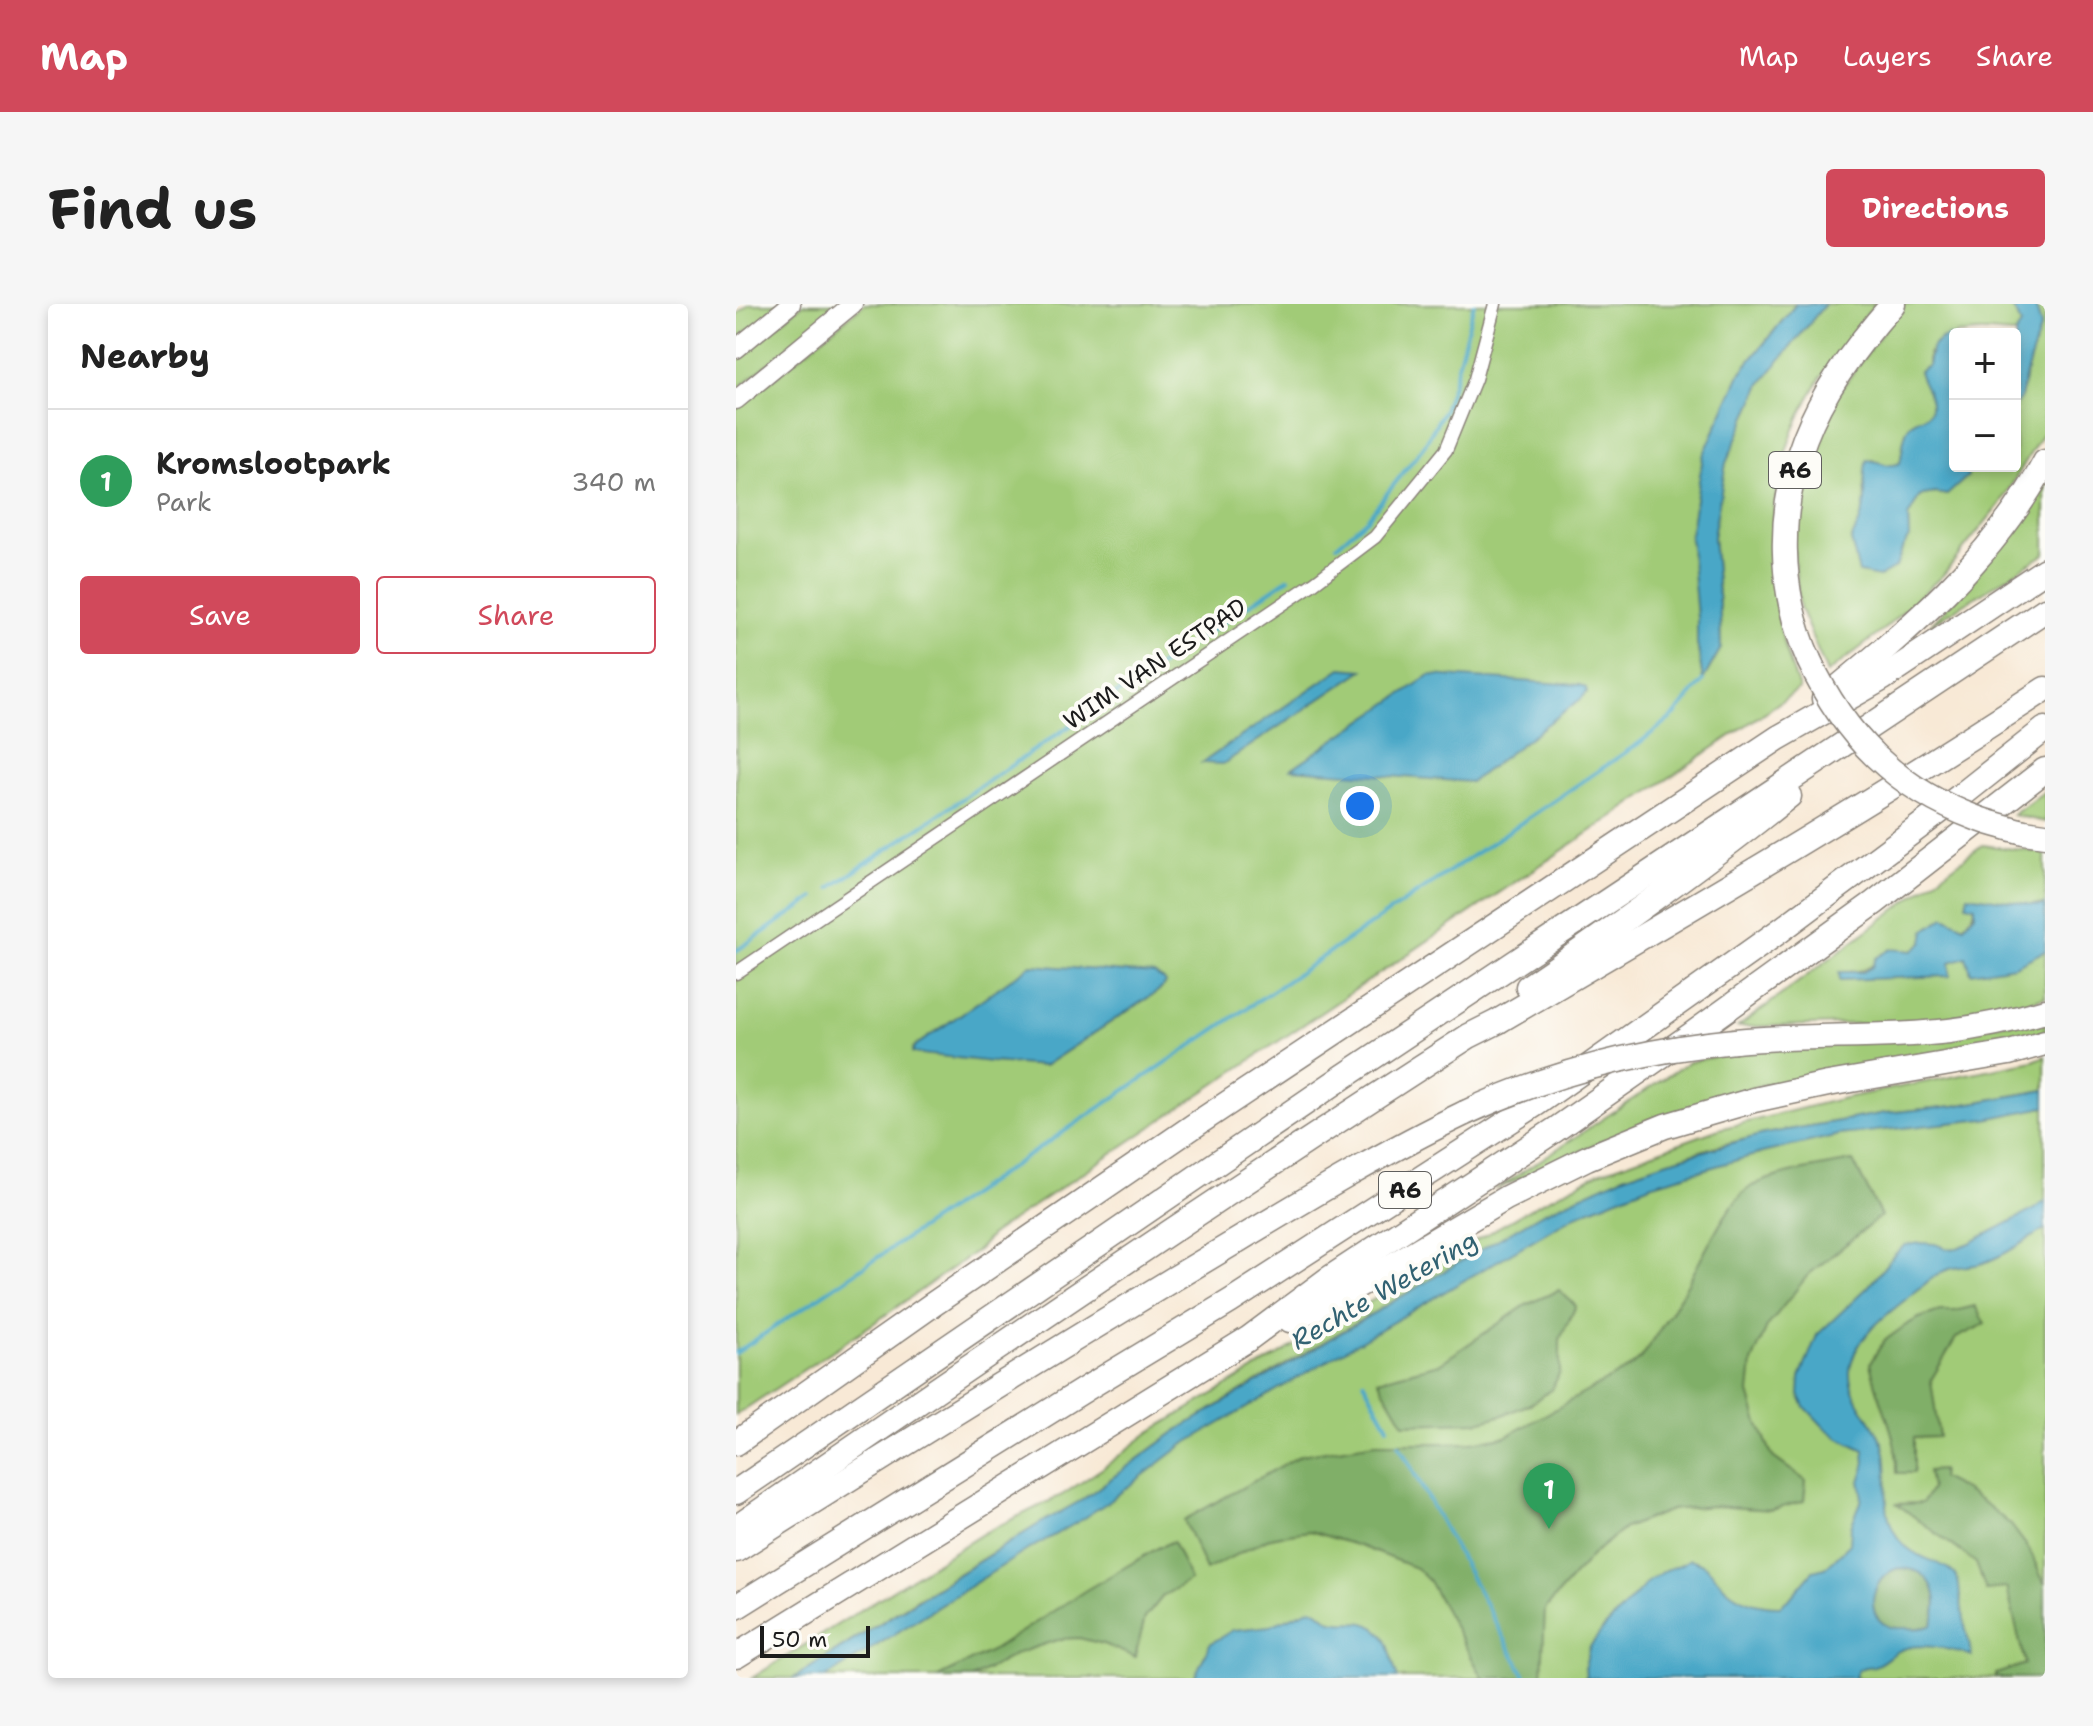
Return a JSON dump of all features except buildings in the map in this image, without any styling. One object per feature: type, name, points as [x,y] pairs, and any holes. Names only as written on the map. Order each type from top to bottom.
[{"type":"highway","name":"A6","points":[[1893,304],[1858,347],[1822,403],[1805,437],[1795,469],[1784,541],[1787,586],[1794,623],[1820,684],[1871,753],[1895,774],[1943,804],[1977,818],[2034,834]]},
{"type":"highway","points":[[1778,738],[1914,623],[1956,583],[2007,521],[2045,462]]},
{"type":"highway","points":[[736,1443],[1201,1121],[1778,738],[1883,678],[2045,570]]},
{"type":"highway","points":[[736,1492],[1356,1068],[2045,610]]},
{"type":"highway","points":[[736,1528],[1284,1154],[1469,1036],[1944,756],[2045,689]]},
{"type":"highway","points":[[1469,1036],[1491,1013],[1619,925],[1747,831],[1887,716]]},
{"type":"highway","name":"A6","points":[[736,1607],[1231,1301],[1536,1104],[1781,930],[2045,729]]},
{"type":"highway","name":"A6","points":[[736,1656],[1248,1339],[1327,1280],[1555,1130],[1703,1027],[1874,903],[2045,770]]},
{"type":"highway","name":"A6","points":[[736,1550],[955,1411],[1323,1189],[1465,1113],[1542,1082],[1624,1059],[1685,1047],[1803,1036],[1950,1031],[2045,1011]]},
{"type":"highway","name":"A6","points":[[1248,1339],[1337,1298],[1506,1198],[1587,1158],[1665,1126],[1754,1100],[2045,1043]]},
{"type":"main road","points":[[736,349],[791,304]]},
{"type":"main road","points":[[736,400],[853,304]]},
{"type":"street","name":"WIM VAN ESTPAD","points":[[736,973],[1314,583],[1375,537],[1446,450],[1475,379],[1495,304]]},
{"type":"green space","points":[[749,304],[780,304],[736,340],[736,315]]},
{"type":"green space","points":[[803,304],[841,304],[736,390],[736,359]]},
{"type":"green space","points":[[864,304],[1796,304],[1741,372],[1697,618],[1697,643],[1703,679],[1721,648],[1713,537],[1725,463],[1761,384],[1825,304],[1875,304],[1840,349],[1809,398],[1793,432],[1779,481],[1772,531],[1773,581],[1783,638],[1799,689],[992,1234],[979,1249],[736,1415],[736,409]],"holes":[[[1032,965],[1165,983],[1161,989],[1044,1066],[914,1047]]]},
{"type":"green space","points":[[1903,304],[2009,304],[2017,315],[2021,325],[2019,328],[1949,328],[1949,337],[1928,353],[1928,366],[1919,371],[1930,396],[1930,413],[1909,426],[1900,463],[1890,465],[1872,460],[1864,481],[1865,504],[1860,524],[1851,541],[1896,567],[1909,537],[1908,517],[1919,497],[1936,493],[1947,495],[1967,472],[2019,472],[2000,504],[1943,575],[1881,632],[1827,673],[1800,608],[1792,542],[1803,470],[1828,407]]},
{"type":"green space","points":[[2035,304],[2045,304],[2044,431],[2021,469],[2021,397],[2041,326]]},
{"type":"green space","points":[[2045,484],[2045,554],[1930,625],[1968,585]]},
{"type":"green space","points":[[2045,791],[2045,822],[2013,815]]},
{"type":"green space","points":[[1982,845],[2045,853],[2045,904],[1975,906],[1973,915],[1962,926],[1922,942],[1913,951],[1891,949],[1868,968],[1840,972],[1950,975],[1950,962],[1967,956],[1971,973],[2045,951],[2045,997],[2001,1009],[1922,1022],[1738,1027]]},
{"type":"green space","points":[[2045,1019],[2045,1032],[2010,1042],[1762,1085],[1649,1120],[1495,1190],[1689,1062],[1749,1050]]},
{"type":"green space","points":[[2045,1056],[2045,1090],[1771,1133],[1713,1147],[1624,1176],[1458,1263],[1306,1352],[1176,1431],[1082,1500],[914,1601],[794,1678],[752,1678],[984,1533],[1062,1495],[1150,1432],[1302,1341],[1537,1205],[1601,1172],[1719,1129],[1844,1098],[2033,1061]]},
{"type":"green space","points":[[2045,1100],[2045,1678],[825,1678],[959,1593],[1270,1381],[1598,1194],[1736,1147]]},
{"type":"green space","points":[[1853,1161],[1881,1216],[1808,1275],[1767,1327],[1752,1362],[1749,1393],[1757,1420],[1773,1457],[1806,1481],[1804,1501],[1772,1510],[1712,1506],[1671,1510],[1625,1528],[1594,1553],[1545,1609],[1542,1678],[1483,1678],[1429,1581],[1416,1568],[1362,1547],[1310,1531],[1289,1534],[1267,1539],[1206,1570],[1184,1520],[1301,1455],[1375,1443],[1464,1443],[1505,1437],[1629,1368],[1650,1345],[1725,1216],[1743,1193],[1774,1177]]},
{"type":"green space","points":[[1559,1290],[1576,1306],[1560,1339],[1560,1372],[1552,1389],[1530,1404],[1478,1422],[1404,1424],[1378,1380],[1439,1364],[1526,1305]]},
{"type":"green space","points":[[1975,1306],[1985,1324],[1956,1338],[1931,1380],[1939,1437],[1914,1438],[1914,1473],[1897,1473],[1891,1430],[1870,1363],[1884,1341],[1906,1325],[1940,1311]]},
{"type":"green space","points":[[1942,1470],[1941,1478],[1987,1505],[2011,1525],[2029,1549],[2045,1585],[2045,1678],[1996,1678],[1996,1674],[2025,1664],[2007,1588],[1986,1590],[1976,1563],[1897,1504],[1922,1503],[1931,1489],[1928,1471]]},
{"type":"green space","points":[[1173,1541],[1190,1580],[1163,1596],[1145,1618],[1135,1657],[1079,1638],[1060,1639],[1018,1653],[972,1678],[936,1678],[993,1650],[1086,1590]]},
{"type":"green space","points":[[1899,1568],[1920,1573],[1932,1586],[1936,1604],[1932,1625],[1893,1628],[1875,1613],[1873,1604],[1877,1585],[1890,1571]]},
{"type":"water","points":[[1796,304],[1825,304],[1761,384],[1726,463],[1713,537],[1721,648],[1703,680],[1697,643],[1690,536],[1703,456],[1741,372]]},
{"type":"water","points":[[2009,304],[2035,304],[2041,326],[2021,397],[2021,325]]},
{"type":"water","points":[[1949,336],[1949,472],[1966,472],[1968,476],[1947,495],[1936,493],[1919,497],[1908,517],[1909,537],[1896,567],[1879,577],[1859,573],[1851,540],[1864,506],[1867,460],[1891,465],[1900,463],[1909,426],[1930,411],[1930,398],[1919,371],[1928,366],[1931,351],[1938,342]]},
{"type":"water","points":[[1341,668],[1363,670],[1223,764],[1202,763]]},
{"type":"water","points":[[1430,675],[1580,685],[1587,692],[1471,782],[1291,769]]},
{"type":"water","points":[[1968,895],[2041,906],[2045,904],[2045,951],[2015,966],[1971,973],[1966,957],[1950,962],[1950,976],[1840,980],[1839,972],[1863,972],[1872,967],[1876,958],[1891,949],[1913,951],[1923,942],[1925,930],[1945,917],[1964,926],[1975,914],[1975,906],[1966,904]]},
{"type":"water","points":[[1031,965],[1154,974],[1165,983],[1161,989],[1044,1066],[912,1053],[914,1047]]},
{"type":"water","points":[[2045,1090],[2045,1107],[1986,1119],[1839,1135],[1650,1185],[1576,1215],[1183,1445],[1076,1523],[1029,1549],[825,1678],[794,1678],[1082,1500],[1176,1431],[1541,1214],[1624,1176],[1764,1134]]},
{"type":"water","points":[[2045,1201],[2045,1229],[1989,1261],[1949,1269],[1932,1278],[1866,1336],[1858,1347],[1850,1371],[1853,1392],[1884,1448],[1888,1513],[1895,1533],[1910,1550],[1945,1567],[1957,1578],[1972,1656],[1944,1648],[1904,1648],[1877,1665],[1862,1668],[1855,1678],[1586,1678],[1589,1648],[1602,1630],[1649,1581],[1666,1570],[1690,1559],[1697,1561],[1744,1600],[1780,1606],[1813,1571],[1825,1568],[1850,1544],[1851,1526],[1861,1502],[1864,1450],[1824,1427],[1805,1407],[1799,1395],[1800,1378],[1817,1335],[1868,1287],[1905,1245],[1922,1243],[1957,1248]],"holes":[[[1911,1569],[1920,1573],[1932,1586],[1936,1604],[1932,1625],[1916,1629],[1890,1627],[1875,1613],[1873,1604],[1877,1585],[1890,1571]]]},
{"type":"water","points":[[1312,1608],[1332,1621],[1364,1623],[1380,1631],[1388,1645],[1398,1678],[1194,1678],[1210,1644],[1233,1630],[1270,1626]]},
{"type":"waterway","points":[[1337,545],[1367,519],[1424,446],[1444,410],[1474,304]]},
{"type":"waterway","points":[[830,888],[1289,578]]},
{"type":"waterway","points":[[736,1353],[1638,744],[1675,715],[1703,680]]},
{"type":"waterway","points":[[736,951],[814,898]]},
{"type":"waterway","points":[[1363,1381],[1388,1427]]},
{"type":"waterway","points":[[1399,1445],[1526,1678]]},
{"type":"place","name":"Kromslootpark","points":[[1549,1529]]},
{"type":"water label","name":"Rechte Wetering","points":[[1384,1290]]}]
